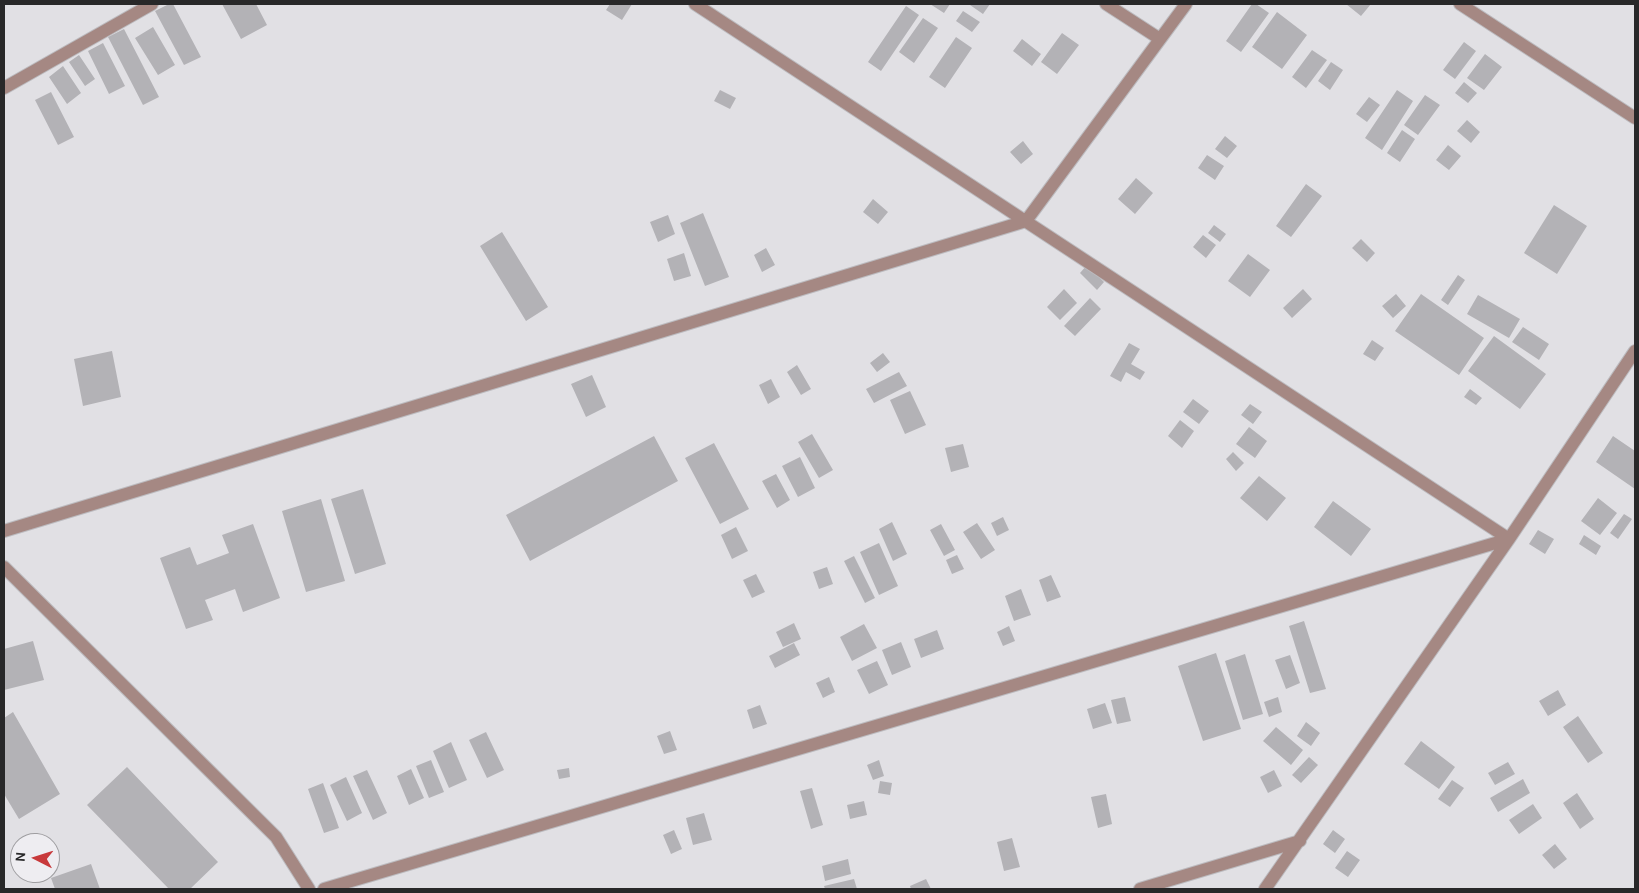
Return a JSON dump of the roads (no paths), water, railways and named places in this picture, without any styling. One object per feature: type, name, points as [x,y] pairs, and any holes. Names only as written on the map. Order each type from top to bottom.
[{"type":"street","points":[[4,88],[152,4]]},
{"type":"street","points":[[694,4],[1509,538]]},
{"type":"street","points":[[1106,4],[1160,39]]},
{"type":"street","points":[[4,531],[1026,221],[1186,4]]},
{"type":"street","points":[[1460,4],[1635,118]]},
{"type":"street","points":[[1265,889],[1509,538],[1635,351]]},
{"type":"street","points":[[324,889],[1509,538]]},
{"type":"street","points":[[4,567],[276,836],[309,889]]},
{"type":"street","points":[[1140,889],[1300,841]]}]
